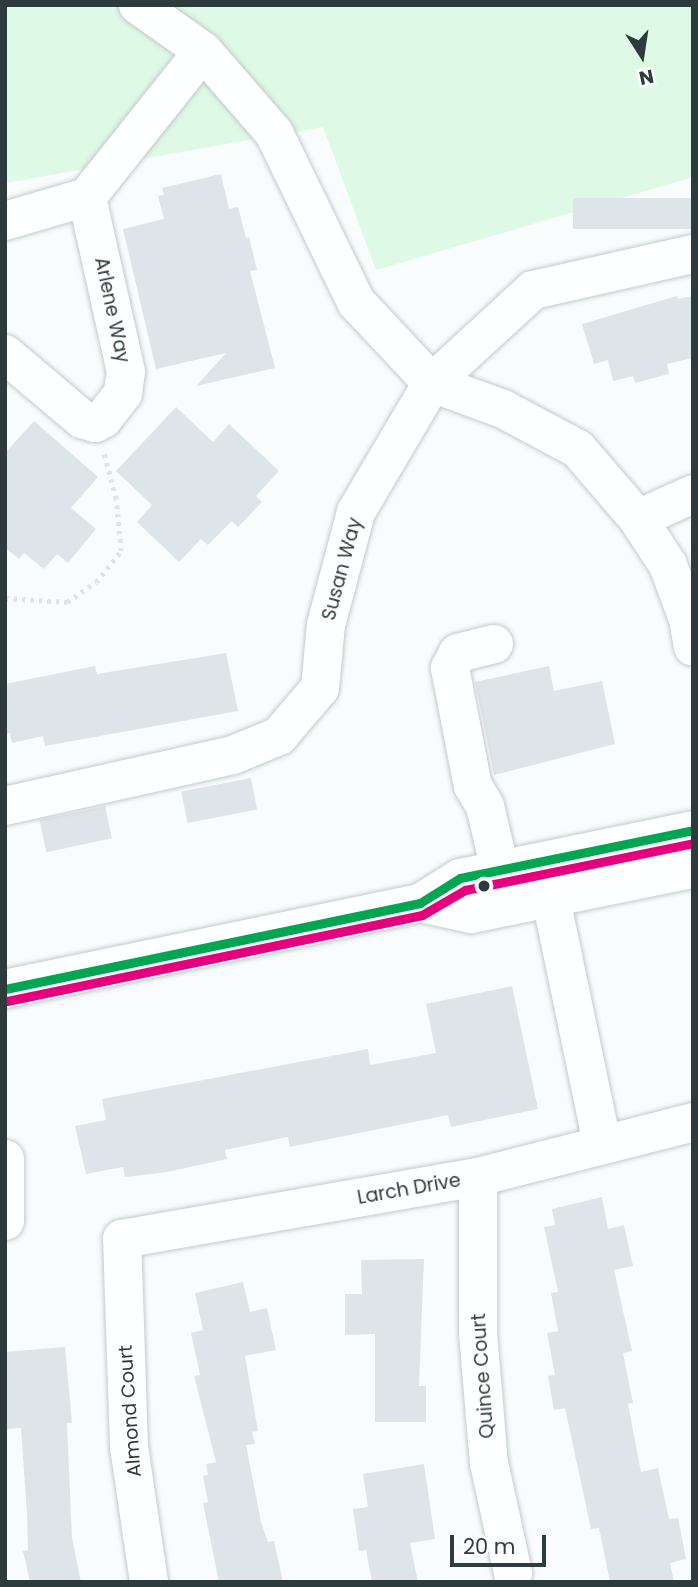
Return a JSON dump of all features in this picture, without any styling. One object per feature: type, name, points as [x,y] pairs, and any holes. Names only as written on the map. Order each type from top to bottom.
[{"type":"street","points":[[138,5],[203,51],[274,133],[356,302],[432,383],[503,409],[578,449],[638,519],[668,565],[688,619],[693,647]]},
{"type":"street","points":[[5,220],[87,197],[203,51]]},
{"type":"street","name":"Arlene Way","points":[[87,197],[126,372],[123,393],[112,410],[95,423]]},
{"type":"street","name":"Susan Way","points":[[5,806],[233,755],[279,736],[320,688],[326,625],[356,512],[432,383],[533,290],[693,254]]},
{"type":"street","points":[[5,354],[72,414],[95,423]]},
{"type":"street","points":[[638,519],[693,494]]},
{"type":"street","points":[[494,644],[458,653],[450,668],[473,786],[485,806],[500,870]]},
{"type":"street","points":[[5,989],[420,903],[460,878],[693,830]]},
{"type":"street","points":[[420,903],[471,915],[693,869]]},
{"type":"street","points":[[551,899],[602,1143]]},
{"type":"street","name":"Larch Drive","points":[[122,1239],[478,1177],[602,1143],[693,1122]]},
{"type":"street","points":[[5,1159],[5,1221]]},
{"type":"street","name":"Quince Court","points":[[478,1177],[478,1333],[489,1463],[513,1573]]},
{"type":"street","name":"Almond Court","points":[[122,1239],[129,1447],[149,1582]]},
{"type":"path","points":[[5,598],[67,602],[96,582],[121,551],[116,499],[95,423]]},
{"type":"green space","points":[[5,5],[693,5],[693,177],[376,270],[323,127],[5,183]]},
{"type":"building","points":[[221,174],[229,209],[238,207],[246,238],[249,237],[257,270],[250,271],[275,368],[196,386],[226,353],[156,369],[123,229],[164,219],[158,196],[164,195],[162,188]]},
{"type":"building","points":[[573,198],[693,198],[693,229],[573,229]]},
{"type":"building","points":[[677,296],[678,299],[693,296],[693,358],[667,364],[669,374],[635,383],[633,376],[613,381],[608,360],[594,364],[582,324]]},
{"type":"building","points":[[176,407],[213,442],[229,424],[279,471],[256,496],[262,502],[238,527],[232,521],[208,545],[201,539],[179,562],[137,522],[152,505],[116,471]]},
{"type":"building","points":[[34,421],[98,477],[71,508],[96,529],[68,563],[57,554],[44,569],[24,553],[19,559],[5,548],[5,453]]},
{"type":"building","points":[[226,653],[238,711],[45,746],[43,736],[12,743],[10,733],[5,734],[5,684],[95,666],[97,674]]},
{"type":"building","points":[[549,666],[554,691],[602,681],[615,744],[494,775],[475,682]]},
{"type":"building","points":[[251,778],[257,809],[187,823],[181,792]]},
{"type":"building","points":[[105,806],[112,838],[46,852],[39,820]]},
{"type":"building","points":[[512,986],[538,1109],[451,1127],[448,1115],[290,1147],[288,1137],[225,1150],[227,1159],[167,1172],[125,1177],[123,1167],[86,1174],[75,1126],[106,1120],[102,1099],[368,1049],[370,1065],[436,1053],[426,1004]]},
{"type":"building","points":[[602,1197],[608,1229],[624,1225],[633,1266],[614,1270],[632,1351],[623,1353],[633,1403],[628,1404],[641,1472],[658,1468],[669,1519],[678,1518],[686,1559],[670,1563],[674,1582],[610,1582],[599,1528],[591,1529],[565,1408],[554,1410],[548,1376],[555,1375],[547,1333],[558,1331],[551,1293],[558,1292],[544,1227],[555,1225],[552,1209]]},
{"type":"building","points":[[424,1259],[419,1386],[426,1386],[426,1422],[375,1422],[375,1334],[345,1335],[345,1294],[362,1294],[361,1260]]},
{"type":"building","points":[[243,1282],[250,1312],[267,1308],[276,1350],[245,1356],[258,1431],[252,1432],[255,1444],[246,1445],[261,1522],[268,1542],[274,1541],[283,1582],[219,1582],[203,1503],[208,1502],[203,1476],[208,1475],[206,1464],[216,1462],[194,1376],[200,1375],[191,1333],[203,1330],[195,1293]]},
{"type":"building","points":[[65,1347],[72,1423],[67,1423],[72,1538],[81,1582],[30,1582],[23,1551],[28,1550],[21,1428],[5,1429],[5,1352]]},
{"type":"building","points":[[424,1464],[435,1539],[410,1543],[418,1582],[372,1582],[366,1550],[359,1551],[353,1509],[368,1507],[363,1474]]},
{"type":"transit line","points":[[5,989],[420,903],[460,878],[693,830]]},
{"type":"transit line","points":[[7,1001],[422,915],[465,890],[693,843]]}]
